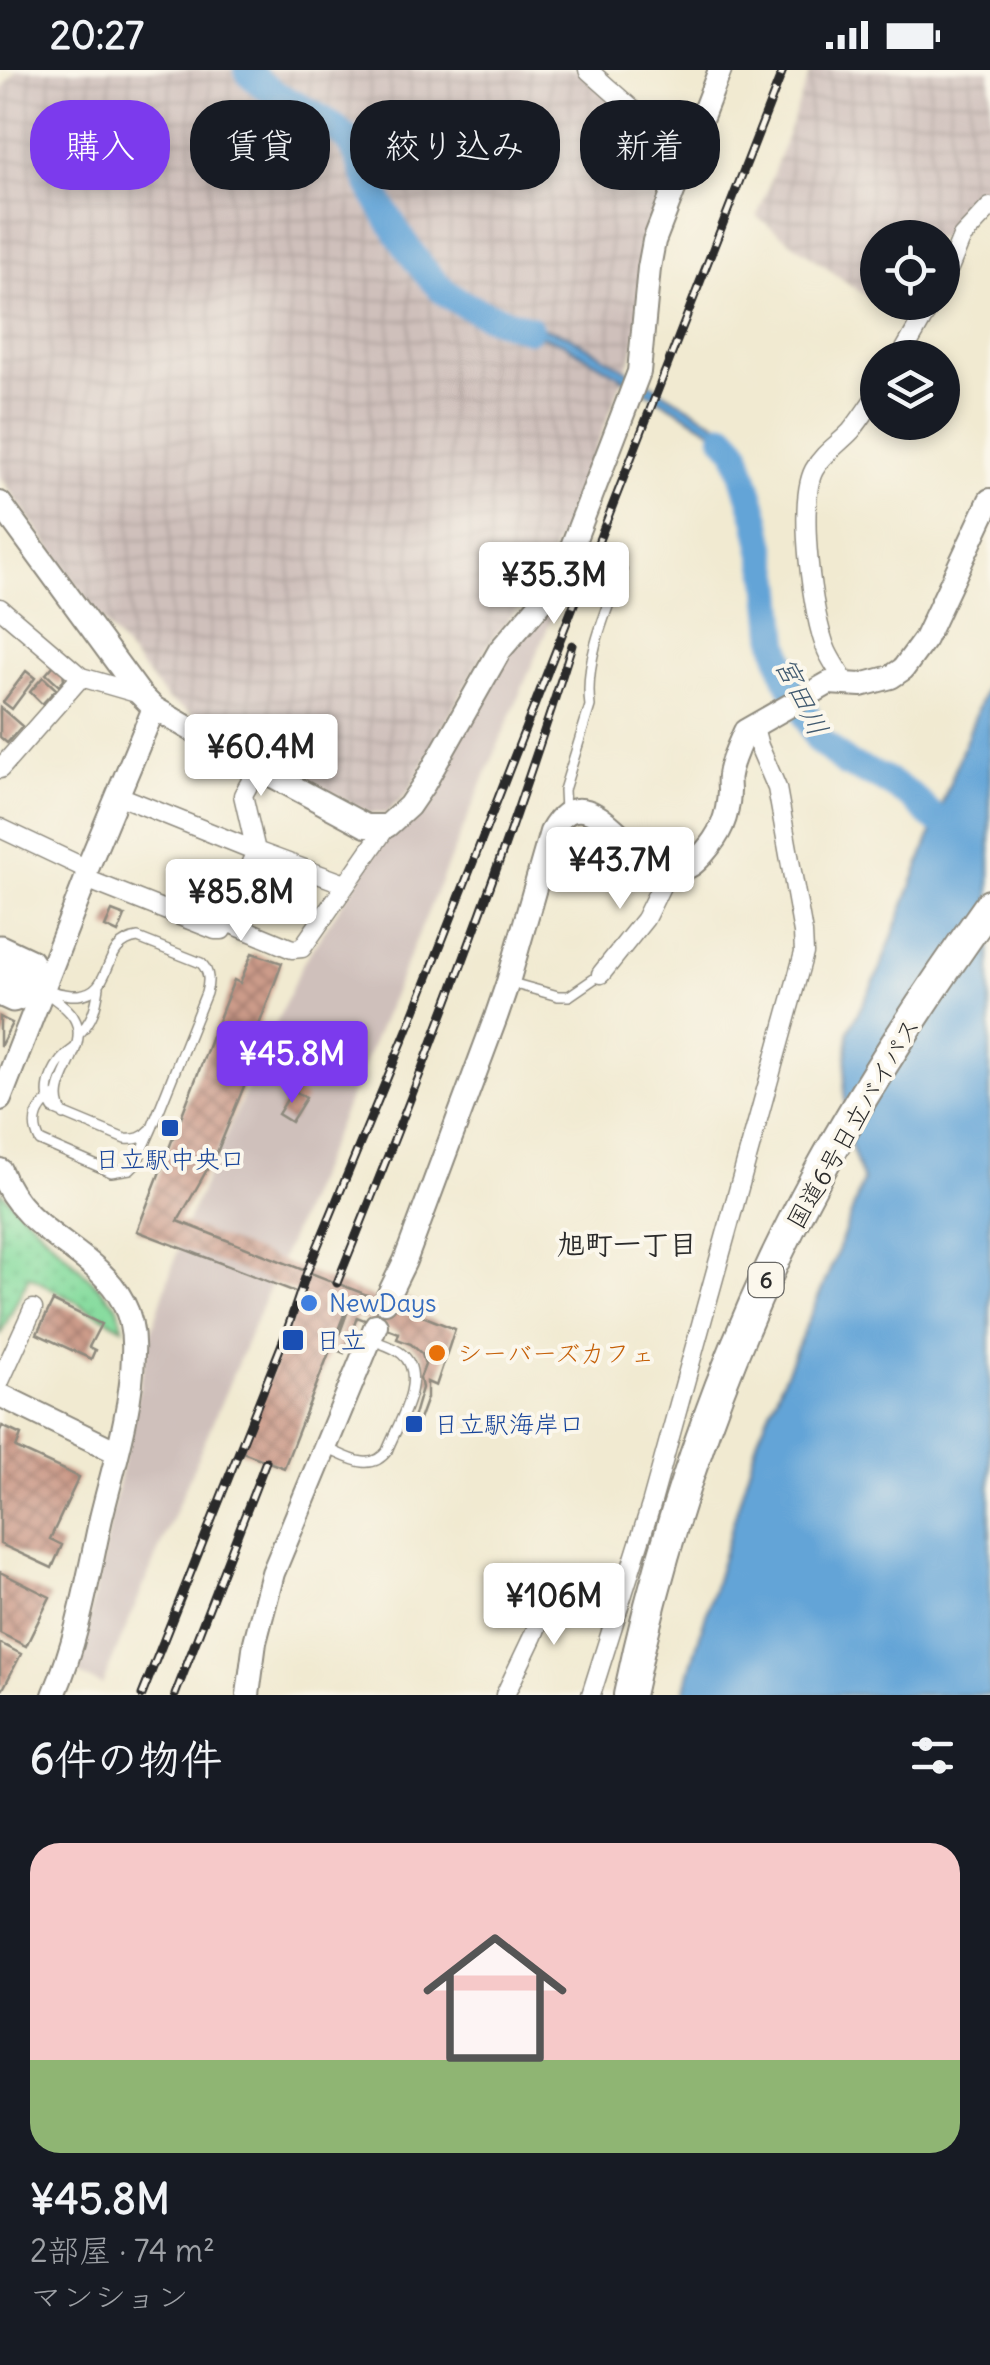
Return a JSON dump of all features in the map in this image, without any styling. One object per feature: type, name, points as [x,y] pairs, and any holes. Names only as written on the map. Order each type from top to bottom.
[{"type":"highway","name":"国道6号日立バイパス","points":[[628,1695],[681,1495],[760,1294],[817,1176],[866,1091],[990,905]]},
{"type":"main road","points":[[0,948],[30,962],[42,989]]},
{"type":"main road","points":[[0,969],[42,989]]},
{"type":"main road","points":[[0,993],[13,999],[42,989]]},
{"type":"street","points":[[588,70],[622,100]]},
{"type":"street","points":[[708,100],[720,70]]},
{"type":"street","points":[[227,922],[292,948],[302,948],[387,826],[409,806],[500,650],[542,600],[566,562],[639,372],[654,241],[673,190]]},
{"type":"street","points":[[960,241],[990,207]]},
{"type":"street","points":[[838,684],[810,586],[806,499],[813,472],[860,418]]},
{"type":"street","points":[[386,1302],[405,1261],[508,982],[551,832],[558,820],[578,810],[592,812],[604,818],[650,861],[669,870],[692,866],[718,836],[729,794],[728,776],[744,732],[838,684],[878,682],[903,668],[925,639],[990,500]]},
{"type":"street","points":[[2,511],[147,701]]},
{"type":"street","points":[[3,617],[81,677],[147,701],[258,768],[366,826],[387,826]]},
{"type":"street","points":[[0,768],[81,677]]},
{"type":"street","points":[[0,1099],[117,796],[147,701]]},
{"type":"street","points":[[591,1695],[650,1505],[804,953],[777,788],[759,746],[761,722]]},
{"type":"street","points":[[0,828],[86,874],[222,930],[256,852],[243,795],[258,768]]},
{"type":"street","points":[[117,796],[345,884]]},
{"type":"street","points":[[601,974],[645,919],[669,870]]},
{"type":"street","points":[[0,1170],[18,1204],[32,1219],[94,1268],[123,1301],[133,1338],[130,1388],[117,1452],[78,1621],[54,1695]]},
{"type":"street","points":[[0,1382],[34,1308]]},
{"type":"street","points":[[248,1695],[255,1642],[273,1573],[373,1332]]},
{"type":"street","points":[[0,1395],[117,1452]]},
{"type":"street","points":[[505,1695],[556,1579]]},
{"type":"lane","points":[[565,814],[564,790],[590,706],[593,657],[622,570]]},
{"type":"lane","points":[[52,1097],[41,1104],[36,1117],[34,1126],[40,1140],[111,1172],[130,1169],[152,1128],[206,993],[206,968],[145,940],[128,939],[117,947],[99,986],[90,1022],[78,1035]]},
{"type":"lane","points":[[508,982],[569,996],[601,974]]},
{"type":"lane","points":[[42,989],[80,995],[92,993],[99,986]]},
{"type":"lane","points":[[42,989],[74,1017],[78,1035],[75,1048],[63,1056],[47,1090],[53,1110],[125,1139],[145,1136],[152,1128]]},
{"type":"lane","points":[[324,1447],[369,1464],[380,1460],[386,1451],[414,1381],[409,1362],[373,1332]]},
{"type":"shaded area","points":[[17,70],[578,70],[613,100],[580,100],[580,190],[668,190],[633,352],[542,578],[488,645],[408,793],[386,814],[367,813],[168,700],[95,612],[0,476],[0,91]]},
{"type":"shaded area","points":[[811,70],[990,70],[990,188],[960,220],[860,220],[860,292],[757,217]]},
{"type":"shaded area","points":[[564,589],[102,1685],[77,1674],[150,1335],[188,1219],[303,963],[509,650]]},
{"type":"green space","points":[[0,1191],[118,1307],[123,1328],[29,1276],[0,1335]]},
{"type":"water","points":[[496,314],[567,335],[718,424],[741,447],[747,465],[737,468],[731,451],[718,434],[563,343],[492,321]]},
{"type":"water","points":[[990,676],[990,1695],[684,1695],[758,1438],[836,1256],[863,1181],[851,1146],[844,1091],[849,1030],[879,972]]},
{"type":"building","points":[[56,663],[63,671],[64,680],[59,686],[46,674]]},
{"type":"building","points":[[26,671],[35,678],[12,709],[3,702]]},
{"type":"building","points":[[43,677],[56,689],[42,704],[30,692]]},
{"type":"building","points":[[0,707],[22,726],[7,743],[0,737]]},
{"type":"building","points":[[112,911],[125,916],[118,933],[105,927]]},
{"type":"building","points":[[252,953],[282,963],[252,1044],[260,1047],[218,1150],[178,1221],[395,1306],[399,1296],[419,1303],[415,1313],[455,1329],[436,1386],[427,1382],[427,1398],[415,1431],[410,1429],[422,1388],[422,1354],[397,1339],[399,1333],[357,1317],[344,1353],[334,1349],[345,1312],[284,1468],[240,1451],[301,1294],[137,1231],[234,980],[240,983]]},
{"type":"building","points":[[0,1017],[12,1023],[0,1047]]},
{"type":"building","points":[[293,1090],[306,1098],[291,1122],[278,1114]]},
{"type":"building","points":[[53,1301],[101,1324],[89,1347],[95,1350],[91,1359],[37,1334]]},
{"type":"building","points":[[2,1426],[21,1435],[16,1448],[79,1477],[50,1539],[62,1545],[52,1568],[0,1544]]},
{"type":"building","points":[[0,1572],[50,1597],[26,1646],[0,1633]]},
{"type":"building","points":[[0,1643],[21,1654],[3,1689],[0,1687]]},
{"type":"waterway","name":"宮田川","points":[[247,70],[270,90],[323,120],[347,139],[396,230],[440,288],[489,316],[529,329]]},
{"type":"waterway","name":"宮田川","points":[[724,436],[736,449],[757,518],[770,580],[776,642],[786,676],[819,740],[847,764],[880,777],[911,796],[965,840]]},
{"type":"railway","points":[[142,1695],[783,70]]},
{"type":"railway","points":[[337,1283],[461,966],[572,645]]},
{"type":"railway","points":[[175,1695],[266,1461]]},
{"type":"place","name":"日立駅中央口","points":[[170,1128]]},
{"type":"place","name":"NewDays","points":[[309,1303]]},
{"type":"place","name":"日立","points":[[293,1340]]},
{"type":"place","name":"シーバーズカフェ","points":[[437,1353]]},
{"type":"place","name":"日立駅海岸口","points":[[414,1424]]},
{"type":"district","name":"旭町一丁目","points":[[627,1244]]}]
